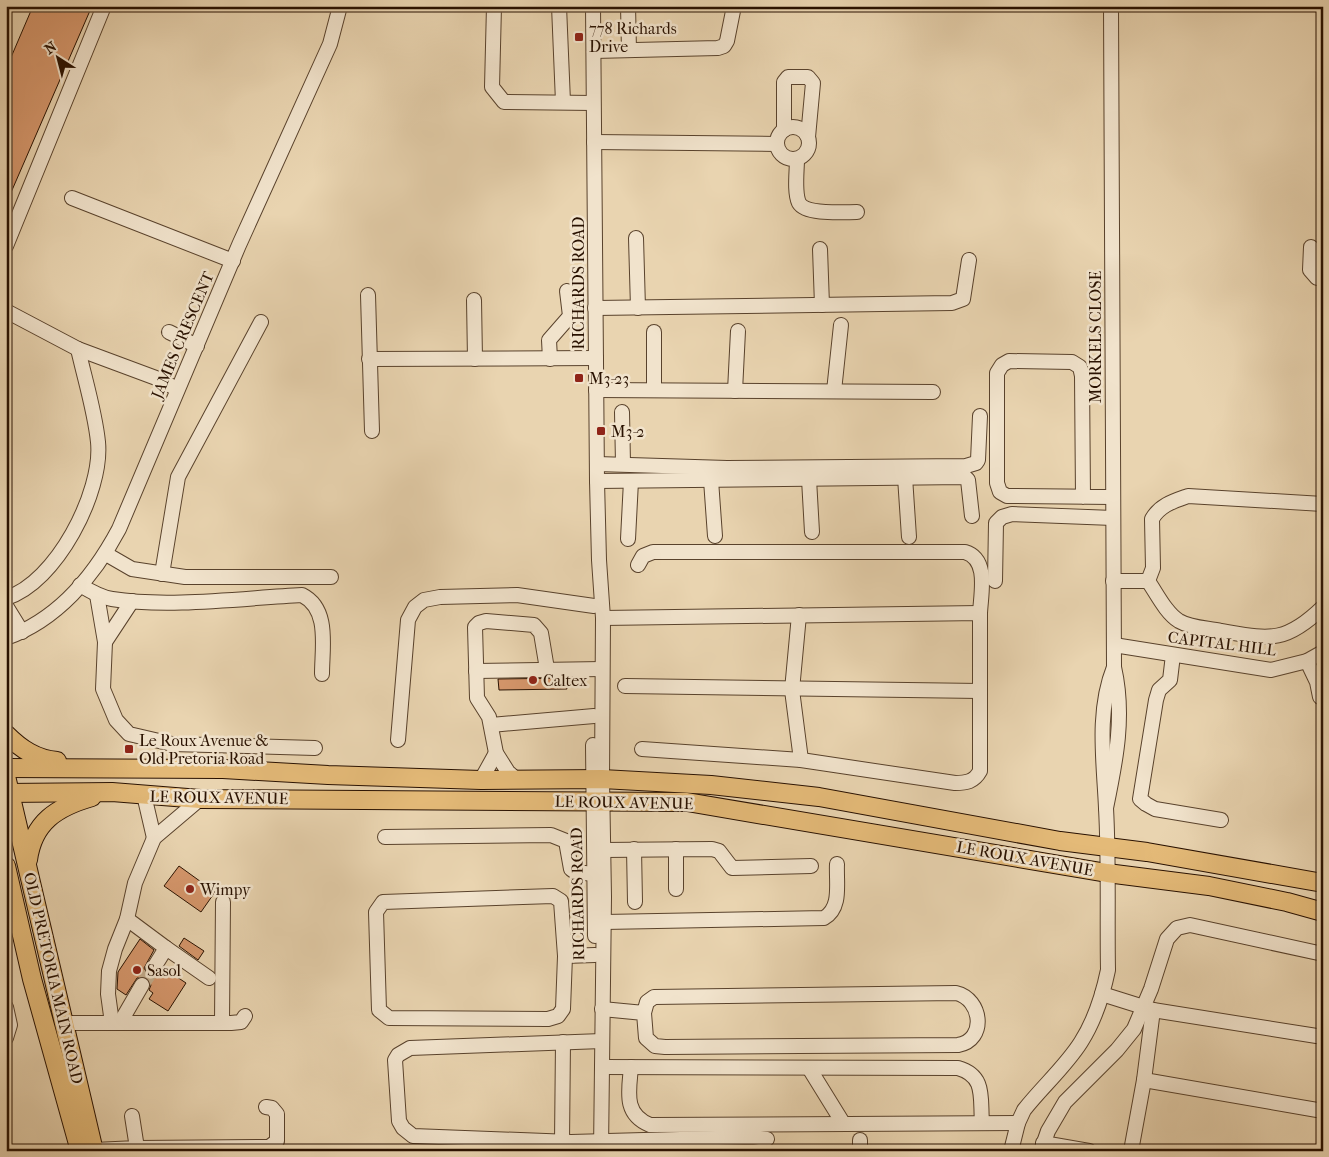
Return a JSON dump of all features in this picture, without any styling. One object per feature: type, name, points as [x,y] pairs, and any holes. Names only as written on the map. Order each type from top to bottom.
[{"type":"main road","points":[[6,734],[21,748],[36,757],[76,768]]},
{"type":"main road","name":"LE ROUX AVENUE","points":[[6,768],[223,769],[328,776],[481,780],[597,779],[704,784],[778,792],[917,814],[1060,841],[1107,846],[1323,883]]},
{"type":"main road","name":"OLD PRETORIA MAIN ROAD","points":[[6,776],[8,793],[65,1023],[85,1149]]},
{"type":"main road","name":"LE ROUX AVENUE","points":[[8,793],[112,792],[200,799],[687,802],[1107,873],[1209,886],[1287,902],[1323,912]]},
{"type":"main road","points":[[27,864],[31,841],[39,828],[52,814],[77,802],[112,792]]},
{"type":"main road","name":"OLD PRETORIA MAIN ROAD","points":[[6,866],[23,941],[85,1149]]},
{"type":"main road","points":[[6,889],[23,941]]},
{"type":"street","points":[[6,246],[104,6]]},
{"type":"street","name":"JAMES CRESCENT","points":[[6,638],[43,621],[80,585],[106,554],[233,261],[330,44],[340,6]]},
{"type":"street","points":[[494,6],[492,87],[497,96],[504,102],[593,103]]},
{"type":"street","points":[[559,6],[563,102]]},
{"type":"street","name":"RICHARDS ROAD","points":[[594,6],[593,103],[597,482],[603,618],[594,716],[598,801],[604,850],[602,1146]]},
{"type":"street","points":[[628,6],[629,50]]},
{"type":"street","points":[[594,51],[718,48],[724,46],[727,41],[734,6]]},
{"type":"street","name":"MORKELS CLOSE","points":[[1011,1151],[1018,1123],[1034,1097],[1080,1043],[1091,1024],[1108,970],[1107,846],[1103,773],[1103,724],[1108,682],[1114,667],[1111,6]]},
{"type":"street","points":[[784,130],[784,82],[788,78],[808,77],[813,83],[808,148],[806,153],[797,159],[781,154],[777,144],[780,133],[784,130],[795,127],[805,132],[808,136]]},
{"type":"street","points":[[594,142],[777,144]]},
{"type":"street","points":[[797,159],[799,202],[804,207],[811,211],[856,212]]},
{"type":"street","points":[[72,198],[233,261]]},
{"type":"street","points":[[636,238],[638,308]]},
{"type":"street","points":[[1311,247],[1310,270],[1317,278],[1323,278]]},
{"type":"street","points":[[820,249],[822,305]]},
{"type":"street","points":[[595,308],[958,302],[963,299],[969,260]]},
{"type":"street","points":[[550,359],[549,340],[570,316],[567,291]]},
{"type":"street","points":[[368,295],[372,431]]},
{"type":"street","points":[[474,300],[475,359]]},
{"type":"street","points":[[6,311],[78,350],[156,378],[177,389]]},
{"type":"street","points":[[162,574],[178,476],[261,322]]},
{"type":"street","points":[[834,392],[840,326]]},
{"type":"street","points":[[735,390],[738,331]]},
{"type":"street","points":[[169,332],[197,346]]},
{"type":"street","points":[[654,332],[654,390]]},
{"type":"street","points":[[6,598],[15,595],[56,558],[87,503],[98,467],[98,442],[78,350]]},
{"type":"street","points":[[369,359],[596,358]]},
{"type":"street","points":[[1083,497],[1082,376],[1080,367],[1072,362],[1009,361],[1002,365],[997,373],[997,483],[1000,492],[1007,496],[1083,497],[1113,497]]},
{"type":"street","points":[[596,390],[932,392]]},
{"type":"street","points":[[622,412],[623,464]]},
{"type":"street","points":[[597,464],[727,468],[966,466],[976,463],[978,460],[980,416]]},
{"type":"street","points":[[597,482],[965,476],[968,480],[972,516]]},
{"type":"street","points":[[905,477],[909,537]]},
{"type":"street","points":[[809,479],[812,532]]},
{"type":"street","points":[[711,480],[715,536]]},
{"type":"street","points":[[628,539],[631,481]]},
{"type":"street","points":[[1148,582],[1153,568],[1152,519],[1164,506],[1174,501],[1188,496],[1323,504]]},
{"type":"street","points":[[994,582],[996,523],[1002,517],[1012,514],[1113,518]]},
{"type":"street","points":[[638,564],[643,556],[652,552],[964,552],[974,556],[982,569],[980,613],[980,771],[975,779],[968,783],[955,783],[801,760],[642,749]]},
{"type":"street","points":[[106,554],[132,569],[185,577],[331,577]]},
{"type":"street","name":"RICHARDS ROAD","points":[[597,779],[598,669],[594,606],[595,578],[599,560]]},
{"type":"street","points":[[1113,581],[1148,582]]},
{"type":"street","points":[[1148,582],[1167,609],[1179,621],[1198,627],[1267,638],[1294,632],[1323,607]]},
{"type":"street","points":[[80,585],[98,595],[132,601],[157,602],[302,595],[312,600],[318,608],[322,620],[322,674]]},
{"type":"street","points":[[98,595],[106,642],[104,689],[116,720],[129,734],[172,744],[314,748]]},
{"type":"street","points":[[398,740],[408,620],[415,607],[424,600],[440,597],[517,595],[594,606]]},
{"type":"street","points":[[106,642],[132,601]]},
{"type":"street","points":[[6,606],[22,632]]},
{"type":"street","points":[[603,618],[980,613]]},
{"type":"street","points":[[799,616],[792,690],[801,760]]},
{"type":"street","points":[[516,779],[508,772],[496,752],[489,717],[477,698],[474,633],[479,623],[486,621],[530,623],[537,627],[541,633],[547,669]]},
{"type":"street","name":"CAPITAL HILL","points":[[1114,645],[1271,670],[1307,661],[1323,652]]},
{"type":"street","points":[[1173,655],[1170,680],[1159,690],[1156,700],[1140,798],[1155,809],[1221,820]]},
{"type":"street","points":[[1307,661],[1317,682],[1320,697]]},
{"type":"street","points":[[476,671],[598,669]]},
{"type":"street","points":[[625,686],[792,690],[980,690]]},
{"type":"street","points":[[491,725],[594,716]]},
{"type":"street","points":[[481,780],[496,752]]},
{"type":"street","points":[[144,795],[154,838]]},
{"type":"street","points":[[116,1023],[108,994],[109,971],[114,949],[127,919],[135,882],[154,838],[200,799]]},
{"type":"street","name":"RICHARDS ROAD","points":[[598,801],[594,874],[595,955],[602,1014]]},
{"type":"street","points":[[385,837],[552,835],[566,842],[571,869],[575,872],[594,874]]},
{"type":"street","points":[[604,850],[712,848],[719,851],[732,868],[811,866]]},
{"type":"street","points":[[634,849],[635,902]]},
{"type":"street","points":[[676,849],[676,888]]},
{"type":"street","points":[[604,922],[824,918],[832,913],[836,906],[837,864]]},
{"type":"street","points":[[557,897],[561,901],[565,956],[563,1009],[558,1016],[553,1018],[389,1018],[378,1010],[376,912],[383,902],[557,897]]},
{"type":"street","points":[[222,1023],[223,902]]},
{"type":"street","points":[[127,919],[209,978]]},
{"type":"street","points":[[1131,1151],[1144,1080],[1148,1008],[1167,939],[1172,933],[1182,926],[1190,925],[1323,954]]},
{"type":"street","points":[[153,969],[166,948]]},
{"type":"street","points":[[565,956],[595,955]]},
{"type":"street","points":[[116,1023],[142,985]]},
{"type":"street","points":[[956,993],[964,995],[971,1000],[978,1020],[973,1036],[968,1042],[958,1046],[665,1047],[655,1046],[646,1038],[644,1013],[647,1002],[654,997],[956,993]]},
{"type":"street","points":[[1102,994],[1148,1008],[1323,1037]]},
{"type":"street","points":[[6,1007],[10,1025],[6,1038]]},
{"type":"street","points":[[1089,1151],[1042,1147],[1055,1118],[1065,1102],[1128,1038],[1148,1008]]},
{"type":"street","points":[[602,1014],[644,1013]]},
{"type":"street","points":[[65,1023],[222,1023],[241,1022],[245,1016]]},
{"type":"street","points":[[602,1041],[410,1048],[398,1055],[396,1060],[399,1121],[403,1128],[413,1136],[562,1142],[602,1146],[631,1146],[753,1137],[767,1139]]},
{"type":"street","points":[[562,1142],[563,1042]]},
{"type":"street","points":[[602,1067],[958,1068],[968,1071],[979,1082],[982,1122]]},
{"type":"street","points":[[631,1067],[629,1104],[631,1110],[642,1122],[650,1125],[1018,1123]]},
{"type":"street","points":[[809,1068],[843,1123]]},
{"type":"street","points":[[1144,1080],[1323,1111]]},
{"type":"street","points":[[85,1149],[268,1147],[277,1141],[277,1114],[272,1108],[266,1107]]},
{"type":"street","points":[[132,1116],[137,1148]]},
{"type":"building","points":[[33,6],[92,6],[6,204],[6,69]]},
{"type":"building","name":"Caltex","points":[[567,678],[567,689],[499,690],[498,679]]},
{"type":"building","name":"Wimpy","points":[[179,866],[215,892],[201,912],[164,886]]},
{"type":"building","points":[[184,938],[204,951],[198,960],[179,946]]},
{"type":"building","points":[[140,939],[154,950],[144,968],[148,976],[153,978],[161,973],[164,976],[168,971],[186,983],[168,1011],[149,999],[153,993],[149,990],[151,985],[146,977],[137,978],[126,995],[117,989],[118,972]]},
{"type":"tunnel","points":[[142,985],[153,969]]},
{"type":"place","name":"778 Richards Drive","points":[[579,37]]},
{"type":"place","name":"M3-23","points":[[579,378]]},
{"type":"place","name":"M3-2","points":[[601,431]]},
{"type":"place","name":"Caltex","points":[[533,680]]},
{"type":"place","name":"Le Roux Avenue & Old Pretoria Road","points":[[129,749]]},
{"type":"place","name":"Wimpy","points":[[190,889]]},
{"type":"place","name":"Sasol","points":[[137,970]]}]
